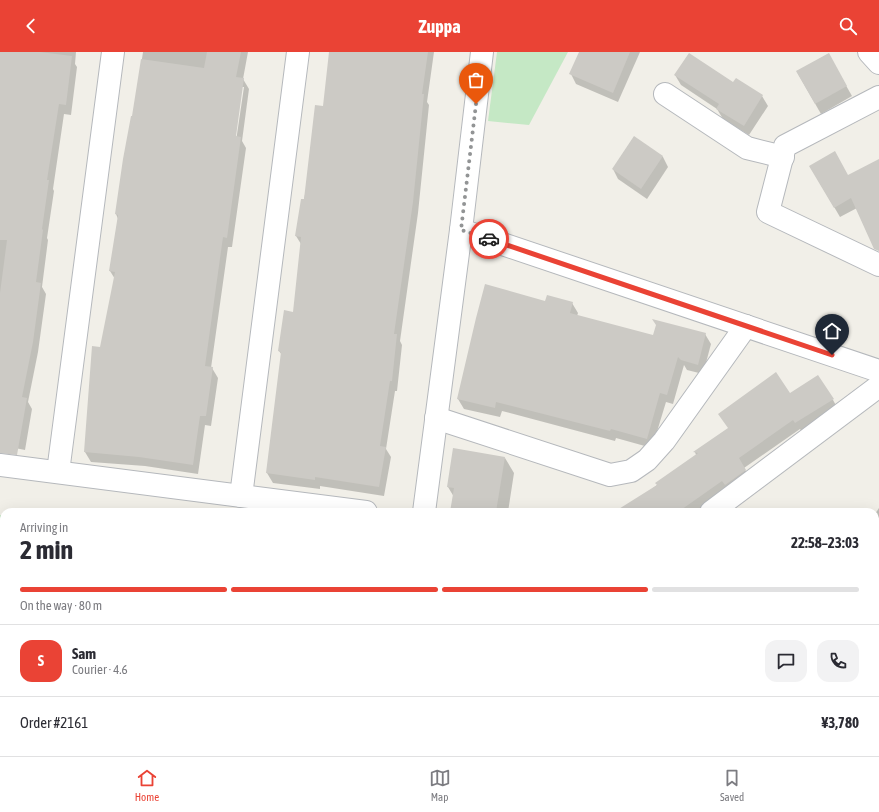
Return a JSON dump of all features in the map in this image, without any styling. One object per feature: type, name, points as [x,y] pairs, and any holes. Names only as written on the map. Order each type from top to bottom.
[{"type":"street","points":[[58,472],[113,52]]},
{"type":"street","points":[[241,496],[298,52]]},
{"type":"street","points":[[425,508],[461,230],[482,52]]},
{"type":"street","points":[[869,52],[879,63]]},
{"type":"street","points":[[665,94],[747,148],[783,157]]},
{"type":"street","points":[[879,97],[785,146],[768,212],[879,265]]},
{"type":"street","points":[[461,230],[879,372]]},
{"type":"street","points":[[436,418],[610,475],[631,471],[647,460],[664,441],[746,326]]},
{"type":"street","points":[[716,508],[879,386]]},
{"type":"street","points":[[0,464],[335,508]]},
{"type":"green space","points":[[497,52],[568,52],[529,125],[488,121]]},
{"type":"building","points":[[0,52],[40,52],[72,56],[66,105],[59,104],[47,180],[49,180],[36,282],[41,283],[33,342],[22,397],[27,398],[17,455],[0,453],[0,293],[7,240],[0,240]]},
{"type":"building","points":[[207,52],[241,52],[236,77],[244,78],[236,136],[241,137],[227,238],[223,237],[205,366],[213,367],[206,416],[200,416],[193,465],[139,457],[84,452],[92,346],[100,347],[115,272],[109,271],[118,215],[115,214],[123,159],[132,116],[141,59],[204,68]]},
{"type":"building","points":[[329,52],[428,52],[422,94],[424,94],[413,202],[394,334],[397,334],[392,381],[390,381],[380,446],[386,447],[379,487],[315,477],[315,480],[266,473],[281,352],[278,351],[284,310],[293,312],[301,237],[295,236],[301,199],[304,199],[315,105],[323,106]]},
{"type":"building","points":[[579,52],[630,52],[613,93],[569,74]]},
{"type":"building","points":[[689,53],[733,82],[736,78],[763,95],[744,126],[716,109],[719,104],[674,75]]},
{"type":"building","points":[[829,53],[847,86],[815,104],[796,71]]},
{"type":"building","points":[[634,136],[663,156],[641,189],[612,169]]},
{"type":"building","points":[[835,151],[848,175],[879,159],[879,251],[874,249],[851,198],[834,208],[809,166]]},
{"type":"building","points":[[485,284],[545,301],[547,295],[573,302],[570,313],[653,335],[656,325],[652,319],[706,333],[698,365],[681,360],[678,357],[667,395],[660,393],[647,439],[496,402],[495,408],[457,399]]},
{"type":"building","points":[[776,372],[790,393],[818,375],[834,399],[795,423],[793,420],[739,458],[746,470],[725,485],[722,481],[684,508],[620,508],[657,485],[655,483],[698,453],[693,452],[728,428],[718,414]]},
{"type":"building","points":[[453,448],[505,457],[497,508],[451,508],[454,488],[447,487]]},
{"type":"way so far","points":[[476,104],[461,230],[489,239]]},
{"type":"route","points":[[489,239],[832,355]]}]
